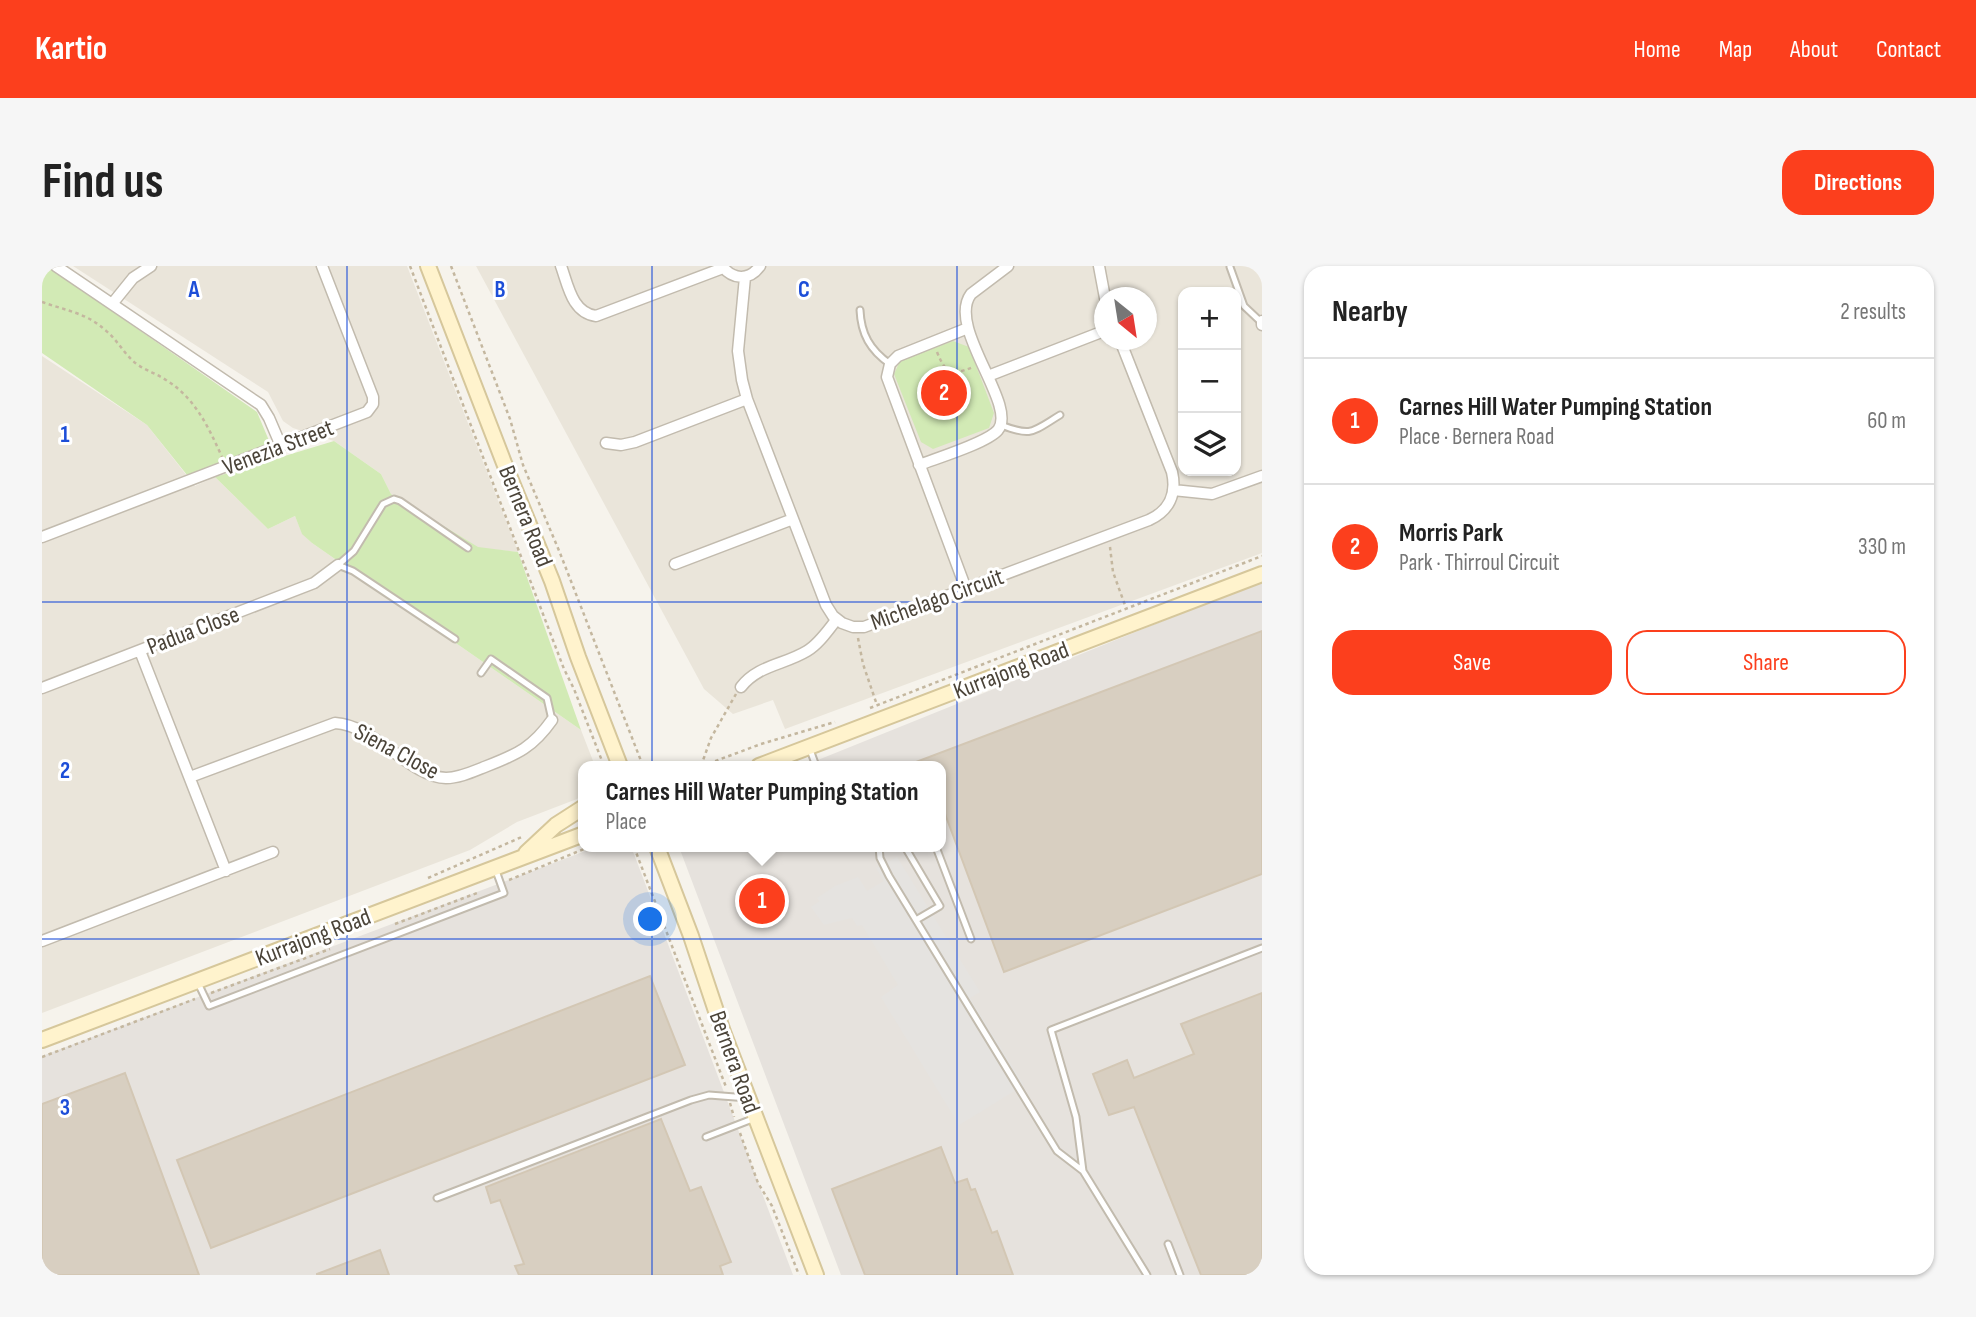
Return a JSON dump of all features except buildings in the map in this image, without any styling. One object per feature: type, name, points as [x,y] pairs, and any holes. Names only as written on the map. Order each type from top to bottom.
[{"type":"main road","name":"Bernera Road","points":[[428,266],[552,581],[616,761]]},
{"type":"main road","name":"Kurrajong Road","points":[[772,761],[1262,574]]},
{"type":"main road","points":[[520,859],[556,825],[578,810]]},
{"type":"main road","name":"Kurrajong Road","points":[[42,1040],[578,836]]},
{"type":"main road","name":"Bernera Road","points":[[659,852],[755,1118],[816,1275]]},
{"type":"street","points":[[57,266],[261,405],[281,446]]},
{"type":"street","points":[[112,304],[133,278],[151,266]]},
{"type":"street","name":"Venezia Street","points":[[42,537],[367,412],[373,404],[373,397],[322,266]]},
{"type":"street","points":[[561,266],[578,307],[586,314],[596,316],[723,267],[733,276],[745,277],[760,266]]},
{"type":"street","points":[[919,465],[987,438],[1001,425],[1001,413],[968,328],[965,311],[967,299],[1008,266]]},
{"type":"street","points":[[1099,266],[1103,287]]},
{"type":"street","name":"Michelago Circuit","points":[[745,277],[738,360],[747,399],[826,605],[837,620],[856,627],[870,625],[966,590],[1160,514],[1169,503],[1173,491]]},
{"type":"street","points":[[966,590],[887,377],[890,364],[903,354],[968,328]]},
{"type":"street","points":[[988,376],[1094,335]]},
{"type":"street","points":[[1125,350],[1172,472],[1173,491],[1212,494],[1262,476]]},
{"type":"street","points":[[606,443],[621,445],[635,442],[747,399]]},
{"type":"street","points":[[676,564],[793,519]]},
{"type":"street","name":"Padua Close","points":[[42,688],[313,583],[338,565]]},
{"type":"street","points":[[741,687],[761,670],[808,651],[837,620]]},
{"type":"street","points":[[140,651],[226,871]]},
{"type":"street","name":"Siena Close","points":[[190,777],[335,723],[359,729],[431,774],[454,777],[519,753],[540,737],[552,720]]},
{"type":"street","points":[[42,941],[273,852]]},
{"type":"lane","points":[[1230,267],[1244,306],[1261,323]]},
{"type":"lane","points":[[860,310],[863,336],[890,364]]},
{"type":"lane","points":[[1001,425],[1025,433],[1032,432],[1060,415]]},
{"type":"lane","points":[[455,639],[353,572],[338,565],[354,551],[383,504],[394,499],[468,548]]},
{"type":"lane","points":[[481,673],[491,659],[547,698],[552,720]]},
{"type":"lane","points":[[809,747],[815,761]]},
{"type":"lane","points":[[879,852],[888,876],[1057,1151],[1083,1171],[1147,1275]]},
{"type":"lane","points":[[908,852],[940,906],[916,920]]},
{"type":"lane","points":[[938,852],[971,939]]},
{"type":"lane","points":[[197,981],[209,1006],[504,892],[495,868]]},
{"type":"lane","points":[[1083,1171],[1076,1117],[1051,1030],[1262,948]]},
{"type":"lane","points":[[437,1198],[709,1094],[748,1098]]},
{"type":"lane","points":[[706,1137],[755,1118]]},
{"type":"lane","points":[[1168,1244],[1180,1275]]},
{"type":"path","points":[[410,266],[564,669],[575,690],[602,761]]},
{"type":"path","points":[[451,266],[510,419],[523,465],[560,552],[641,761]]},
{"type":"path","points":[[42,302],[77,313],[100,325],[138,365],[165,379],[186,395],[209,428],[225,466]]},
{"type":"path","points":[[933,342],[942,365],[950,372],[962,371],[983,363]]},
{"type":"path","points":[[1106,536],[1113,572],[1126,608]]},
{"type":"path","points":[[864,712],[1262,556]]},
{"type":"path","points":[[856,627],[863,664],[877,705]]},
{"type":"path","points":[[703,761],[729,703],[741,687]]},
{"type":"path","points":[[715,761],[837,721]]},
{"type":"path","points":[[418,883],[530,833]]},
{"type":"path","points":[[501,884],[578,852]]},
{"type":"path","points":[[636,852],[758,1183],[772,1206],[799,1275]]},
{"type":"path","points":[[395,924],[478,892]]},
{"type":"path","points":[[42,1057],[331,948]]},
{"type":"shaded area","points":[[73,266],[407,266],[518,552],[478,548],[391,494],[381,474],[334,441],[293,428],[283,421],[268,392]]},
{"type":"shaded area","points":[[476,266],[1262,266],[1262,553],[785,729],[773,700],[733,714],[704,689]]},
{"type":"shaded area","points":[[42,356],[147,425],[195,486],[215,477],[268,529],[295,516],[302,533],[312,543],[581,730],[593,761],[578,761],[577,799],[517,822],[470,850],[42,1013]]},
{"type":"shaded area","points":[[1262,581],[1262,1275],[841,1275],[681,852],[946,852],[946,761],[815,761]]},
{"type":"shaded area","points":[[583,852],[633,852],[793,1275],[42,1275],[42,1056]]},
{"type":"shaded area","points":[[897,857],[980,992],[970,998],[1024,1085],[959,1125],[881,997],[898,985],[862,925],[857,926],[852,918],[824,925],[811,907],[820,901],[817,898],[835,886],[858,877],[867,891],[884,881],[876,868]]},
{"type":"green space","points":[[42,266],[47,266],[257,412],[270,443],[187,475],[147,425],[42,353]]},
{"type":"green space","points":[[953,341],[969,347],[994,413],[989,428],[933,449],[921,442],[894,374],[900,361]]},
{"type":"green space","points":[[334,441],[381,474],[391,494],[478,547],[518,552],[581,730],[312,543],[302,534],[295,516],[268,529],[215,477]]},
{"type":"place","name":"Morris Park","points":[[944,393]]},
{"type":"place","name":"Carnes Hill Water Pumping Station","points":[[762,901]]}]
